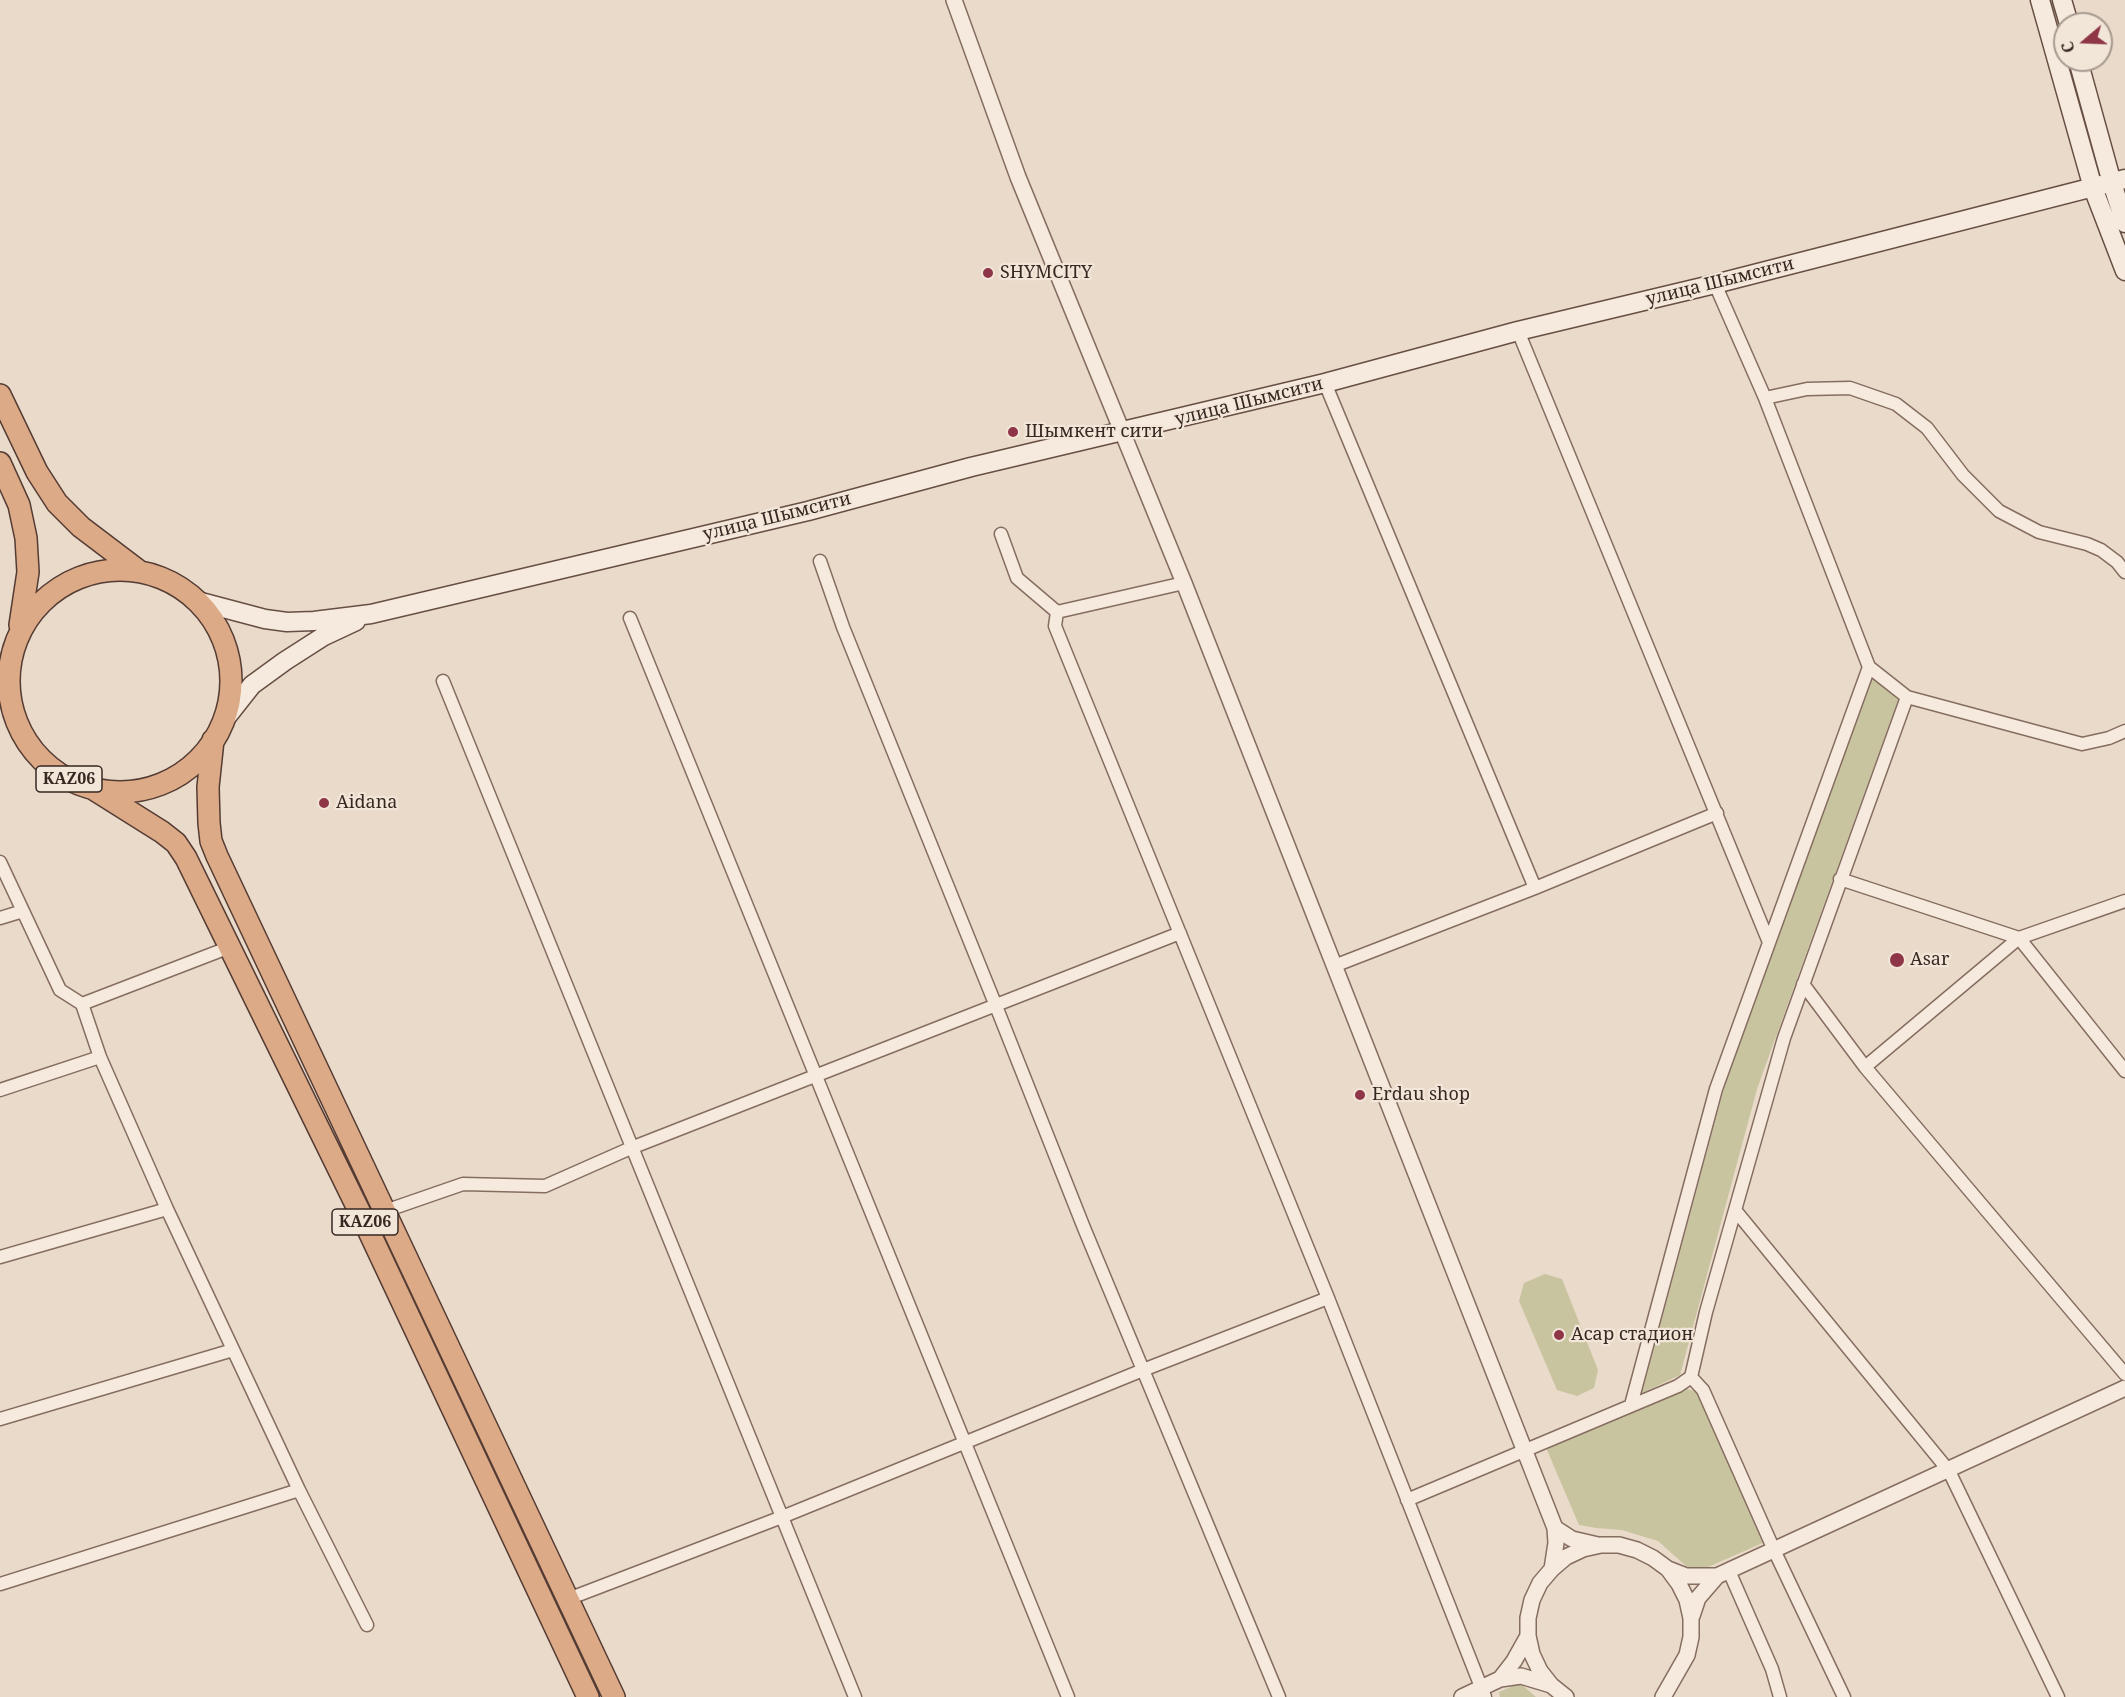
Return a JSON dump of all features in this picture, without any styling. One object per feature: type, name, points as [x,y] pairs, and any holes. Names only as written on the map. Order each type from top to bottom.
[{"type":"highway","name":"KАZ06","points":[[0,395],[37,472],[57,503],[81,527],[139,571],[170,582],[197,601],[217,627],[228,658],[230,691],[218,732],[208,787],[211,841],[614,1697]]},
{"type":"highway","name":"KАZ06","points":[[0,463],[19,505],[26,538],[28,572],[18,637]]},
{"type":"highway","name":"KАZ06","points":[[139,571],[104,571],[77,578],[42,602],[24,624],[10,663],[9,683],[11,704],[20,729],[35,752],[55,771],[92,788],[126,792],[160,784],[190,766],[218,732]]},
{"type":"highway","name":"KАZ06","points":[[92,788],[137,815],[176,843],[186,858],[364,1221],[588,1697]]},
{"type":"main road","points":[[2040,0],[2093,188],[2125,271]]},
{"type":"main road","points":[[2082,72],[2118,181],[2125,223]]},
{"type":"main road","name":"улица Шымсити","points":[[197,601],[265,619],[287,622],[371,614],[808,511],[971,466],[1325,383],[1518,331],[1715,284],[2118,181]]},
{"type":"main road","name":"улица Шымсити","points":[[218,732],[252,685],[324,636],[371,614]]},
{"type":"street","points":[[954,0],[1018,177],[1184,583],[1556,1528],[1552,1569]]},
{"type":"street","points":[[1715,284],[1765,398],[1869,667],[1907,697],[2082,744],[2109,738],[2125,731]]},
{"type":"street","points":[[1518,331],[1768,940]]},
{"type":"street","points":[[1325,383],[1535,888]]},
{"type":"street","points":[[1765,398],[1807,389],[1850,388],[1896,405],[1927,428],[1963,475],[1999,511],[2039,532],[2087,544],[2101,550],[2117,561],[2125,572]]},
{"type":"street","points":[[1001,534],[1017,578],[1057,612]]},
{"type":"street","points":[[820,561],[843,627],[1084,1228],[1279,1697]]},
{"type":"street","points":[[1057,612],[1184,583]]},
{"type":"street","points":[[1057,612],[1055,626],[1328,1298],[1483,1693]]},
{"type":"street","points":[[630,618],[1068,1697]]},
{"type":"street","points":[[1631,1405],[1716,1089],[1768,940],[1869,667]]},
{"type":"street","points":[[442,681],[855,1697]]},
{"type":"street","points":[[1407,1500],[1678,1386],[1691,1377],[1706,1312],[1784,1038],[1907,697]]},
{"type":"street","points":[[1334,966],[1535,888],[1717,813]]},
{"type":"street","points":[[0,862],[60,990],[82,1004],[100,1057],[167,1209],[300,1490],[367,1625]]},
{"type":"street","points":[[1840,879],[2019,939],[2125,1071]]},
{"type":"street","points":[[1865,1066],[2019,939],[2125,901]]},
{"type":"street","points":[[0,918],[23,911]]},
{"type":"street","points":[[384,1211],[463,1184],[545,1186],[631,1148],[1180,933]]},
{"type":"street","points":[[82,1004],[230,947]]},
{"type":"street","points":[[1803,984],[1865,1066],[2125,1374]]},
{"type":"street","points":[[0,1090],[100,1057]]},
{"type":"street","points":[[0,1257],[167,1209]]},
{"type":"street","points":[[1734,1210],[1948,1471],[2058,1697]]},
{"type":"street","points":[[568,1599],[782,1517],[1143,1370],[1328,1298]]},
{"type":"street","points":[[0,1419],[233,1350]]},
{"type":"street","points":[[1691,1377],[1704,1390],[1774,1550],[1844,1697]]},
{"type":"street","points":[[1691,1618],[1698,1598],[1723,1574],[2125,1388]]},
{"type":"street","points":[[0,1584],[300,1490]]},
{"type":"street","points":[[1556,1528],[1572,1539],[1601,1545],[1619,1545],[1637,1550],[1668,1569],[1686,1576],[1723,1574]]},
{"type":"street","points":[[1566,1697],[1551,1685],[1540,1671],[1532,1654],[1528,1636],[1528,1618],[1532,1600],[1540,1583],[1566,1557],[1583,1549],[1601,1545]]},
{"type":"street","points":[[1654,1697],[1666,1691],[1679,1671],[1687,1655],[1691,1637],[1691,1618],[1687,1600],[1668,1569]]},
{"type":"street","points":[[1723,1574],[1772,1668],[1780,1697]]},
{"type":"street","points":[[1462,1697],[1483,1693],[1500,1679],[1514,1661],[1528,1636]]},
{"type":"street","points":[[1500,1679],[1521,1676],[1551,1685]]},
{"type":"shaded area","points":[[1873,678],[1898,700],[1757,1089],[1680,1375],[1642,1393],[1729,1070],[1867,686]]},
{"type":"shaded area","name":"Асар стадион","points":[[1545,1274],[1562,1279],[1598,1370],[1594,1388],[1577,1396],[1557,1390],[1519,1301],[1524,1283]]},
{"type":"shaded area","points":[[1685,1388],[1700,1393],[1765,1542],[1699,1571],[1686,1566],[1658,1541],[1622,1530],[1579,1525],[1547,1450],[1550,1444]]},
{"type":"shaded area","points":[[1520,1683],[1536,1697],[1500,1697],[1499,1692]]},
{"type":"place","name":"SHYMCITY","points":[[988,273]]},
{"type":"place","name":"Шымкент сити","points":[[1013,432]]},
{"type":"place","name":"Aidana","points":[[324,803]]},
{"type":"place","name":"Asar","points":[[1897,960]]},
{"type":"place","name":"Erdau shop","points":[[1360,1095]]},
{"type":"place","name":"Асар стадион","points":[[1559,1335]]}]
